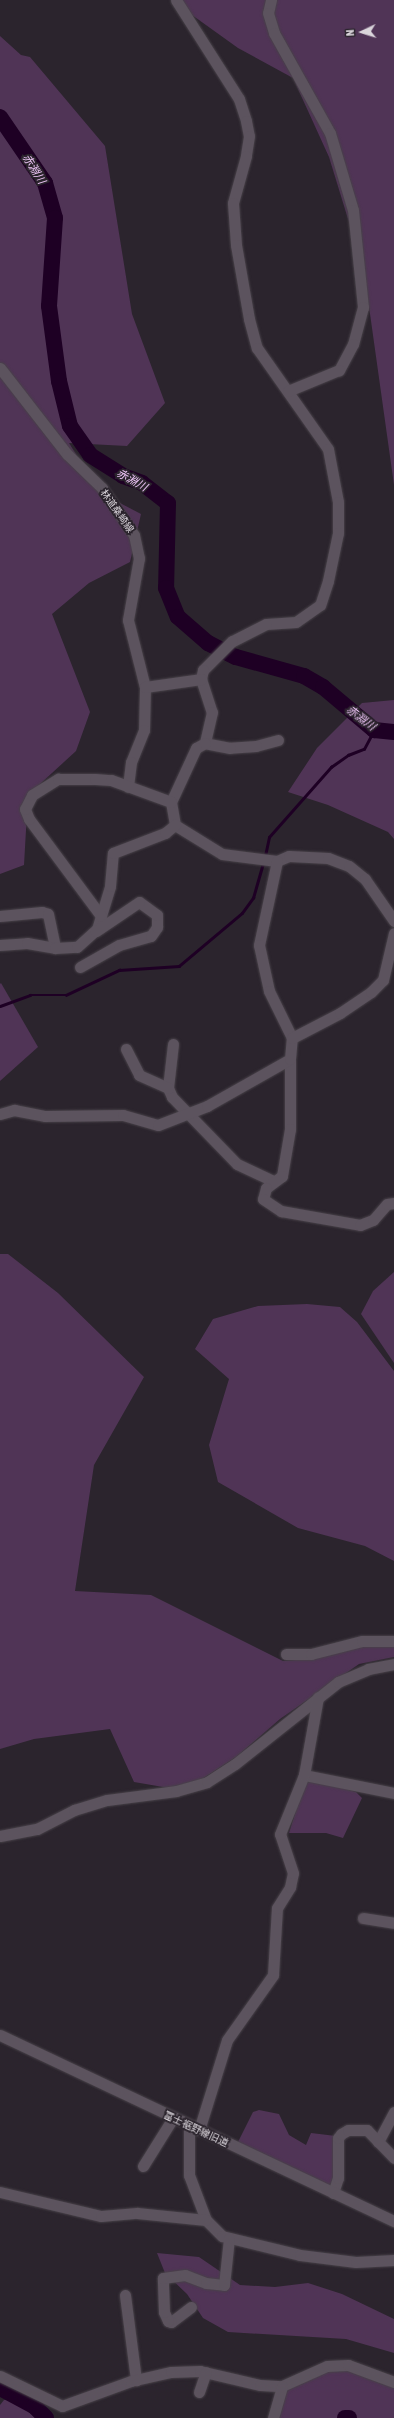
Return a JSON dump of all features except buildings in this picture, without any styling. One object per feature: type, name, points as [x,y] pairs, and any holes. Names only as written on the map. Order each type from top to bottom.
[{"type":"street","points":[[176,0],[239,99],[246,121],[249,136],[246,156],[233,203],[236,245],[248,319],[257,348],[328,448],[338,502],[338,533],[328,581],[320,605],[296,622],[266,624],[232,641],[210,661],[201,679],[212,712],[205,743]]},
{"type":"street","points":[[271,0],[268,13],[274,33],[330,133],[353,210],[363,307],[353,344],[338,370],[288,391]]},
{"type":"street","name":"林道桑崎線","points":[[0,368],[67,454],[102,488],[134,535],[139,558],[128,620],[145,687],[144,730],[130,762],[128,787]]},
{"type":"street","points":[[145,687],[201,679]]},
{"type":"street","points":[[278,740],[256,746],[230,748],[205,743],[196,748],[171,802],[175,825],[222,854],[275,861],[289,856],[328,858],[349,866],[365,879],[394,921]]},
{"type":"street","points":[[101,916],[40,834],[25,809],[32,795],[58,778],[111,780],[171,802]]},
{"type":"street","points":[[96,931],[110,886],[113,853],[165,833],[175,825]]},
{"type":"street","points":[[275,861],[259,945],[269,991],[292,1038],[290,1059],[290,1129],[282,1176],[273,1181],[266,1188],[263,1199],[281,1211],[360,1225],[373,1220],[387,1204],[394,1203]]},
{"type":"street","points":[[0,945],[27,942],[55,948],[76,946],[139,902],[157,915],[157,927],[151,936],[119,945],[80,966]]},
{"type":"street","points":[[0,916],[42,912],[48,914],[55,948]]},
{"type":"street","points":[[292,1038],[340,1013],[383,980],[394,933]]},
{"type":"street","points":[[168,1088],[172,1044]]},
{"type":"street","points":[[126,1049],[139,1075],[168,1088],[189,1113],[237,1164],[273,1181]]},
{"type":"street","points":[[0,1114],[14,1110],[45,1116],[123,1115],[158,1125],[207,1106],[290,1059]]},
{"type":"street","points":[[286,1654],[312,1654],[362,1641],[394,1641]]},
{"type":"street","points":[[0,1836],[37,1829],[74,1810],[107,1800],[176,1791],[207,1782],[338,1682],[368,1669],[394,1664]]},
{"type":"street","points":[[318,1697],[304,1775],[280,1834],[293,1873],[290,1887],[277,1908],[274,1975],[227,2040],[194,2128],[189,2175],[206,2220],[222,2236],[300,2255],[356,2262],[394,2260]]},
{"type":"street","points":[[304,1775],[394,1793]]},
{"type":"street","points":[[364,1918],[394,1925]]},
{"type":"street","name":"富士裾野線旧道","points":[[0,2035],[194,2128],[394,2221]]},
{"type":"street","points":[[378,2142],[394,2112]]},
{"type":"street","points":[[143,2166],[173,2118]]},
{"type":"street","points":[[333,2193],[338,2178],[338,2138],[341,2134],[348,2130],[367,2130],[394,2158]]},
{"type":"street","points":[[0,2192],[101,2216],[137,2213],[206,2220]]},
{"type":"street","points":[[191,2307],[171,2322],[168,2321],[163,2278],[185,2275],[206,2283],[224,2285],[229,2238]]},
{"type":"street","points":[[125,2295],[136,2380]]},
{"type":"street","points":[[0,2376],[62,2406],[136,2380],[171,2372],[206,2372],[260,2385],[282,2386],[327,2366],[348,2365],[394,2382]]},
{"type":"street","points":[[199,2392],[206,2372]]},
{"type":"street","points":[[272,2418],[282,2386]]},
{"type":"shaded area","points":[[180,0],[394,0],[394,485],[364,271],[329,157],[293,78],[238,48],[192,15]]},
{"type":"shaded area","points":[[0,36],[21,55],[30,57],[105,146],[132,314],[165,403],[127,446],[69,443],[99,492],[141,514],[130,562],[89,583],[52,614],[90,712],[76,751],[28,795],[24,865],[0,874]]},
{"type":"shaded area","points":[[394,700],[394,839],[388,832],[328,805],[288,792],[317,748],[362,703]]},
{"type":"shaded area","points":[[1,983],[38,1047],[0,1081],[0,984]]},
{"type":"shaded area","points":[[0,1254],[8,1254],[58,1293],[144,1377],[94,1465],[75,1591],[151,1595],[283,1661],[309,1659],[365,1645],[394,1647],[394,1657],[359,1664],[280,1719],[236,1757],[202,1779],[169,1788],[134,1782],[110,1729],[34,1739],[0,1749]]},
{"type":"shaded area","points":[[394,1272],[394,1363],[361,1314],[373,1291]]},
{"type":"shaded area","points":[[307,1304],[340,1307],[357,1322],[394,1371],[394,1561],[365,1546],[298,1528],[218,1482],[209,1445],[229,1379],[195,1349],[213,1319],[258,1306]]},
{"type":"shaded area","points":[[306,1778],[356,1792],[362,1798],[343,1838],[326,1833],[289,1833]]},
{"type":"shaded area","points":[[259,2110],[279,2114],[289,2135],[306,2145],[311,2133],[336,2136],[333,2187],[238,2142],[253,2112]]},
{"type":"shaded area","points":[[157,2253],[199,2257],[240,2285],[275,2287],[308,2283],[342,2294],[394,2319],[394,2353],[346,2339],[228,2332],[203,2318],[187,2294],[165,2273]]},
{"type":"shaded area","points":[[348,2365],[394,2387],[394,2418],[275,2418],[285,2387],[328,2369]]},
{"type":"shaded area","points":[[4,2400],[22,2400],[51,2418],[0,2418],[0,2405]]},
{"type":"waterway","name":"赤淵川","points":[[0,117],[45,183],[55,218],[49,306],[59,381],[70,426],[90,455],[123,476],[142,483],[168,503],[166,588],[178,617],[208,643],[236,657],[304,676],[323,687],[374,730],[394,732]]},
{"type":"waterway","points":[[265,856],[269,837],[331,767],[348,755],[364,749],[374,730]]},
{"type":"waterway","points":[[0,1006],[30,995],[66,995],[119,970],[179,966],[242,913],[253,898],[263,863]]},
{"type":"waterway","points":[[0,2388],[34,2406],[46,2418]]}]
